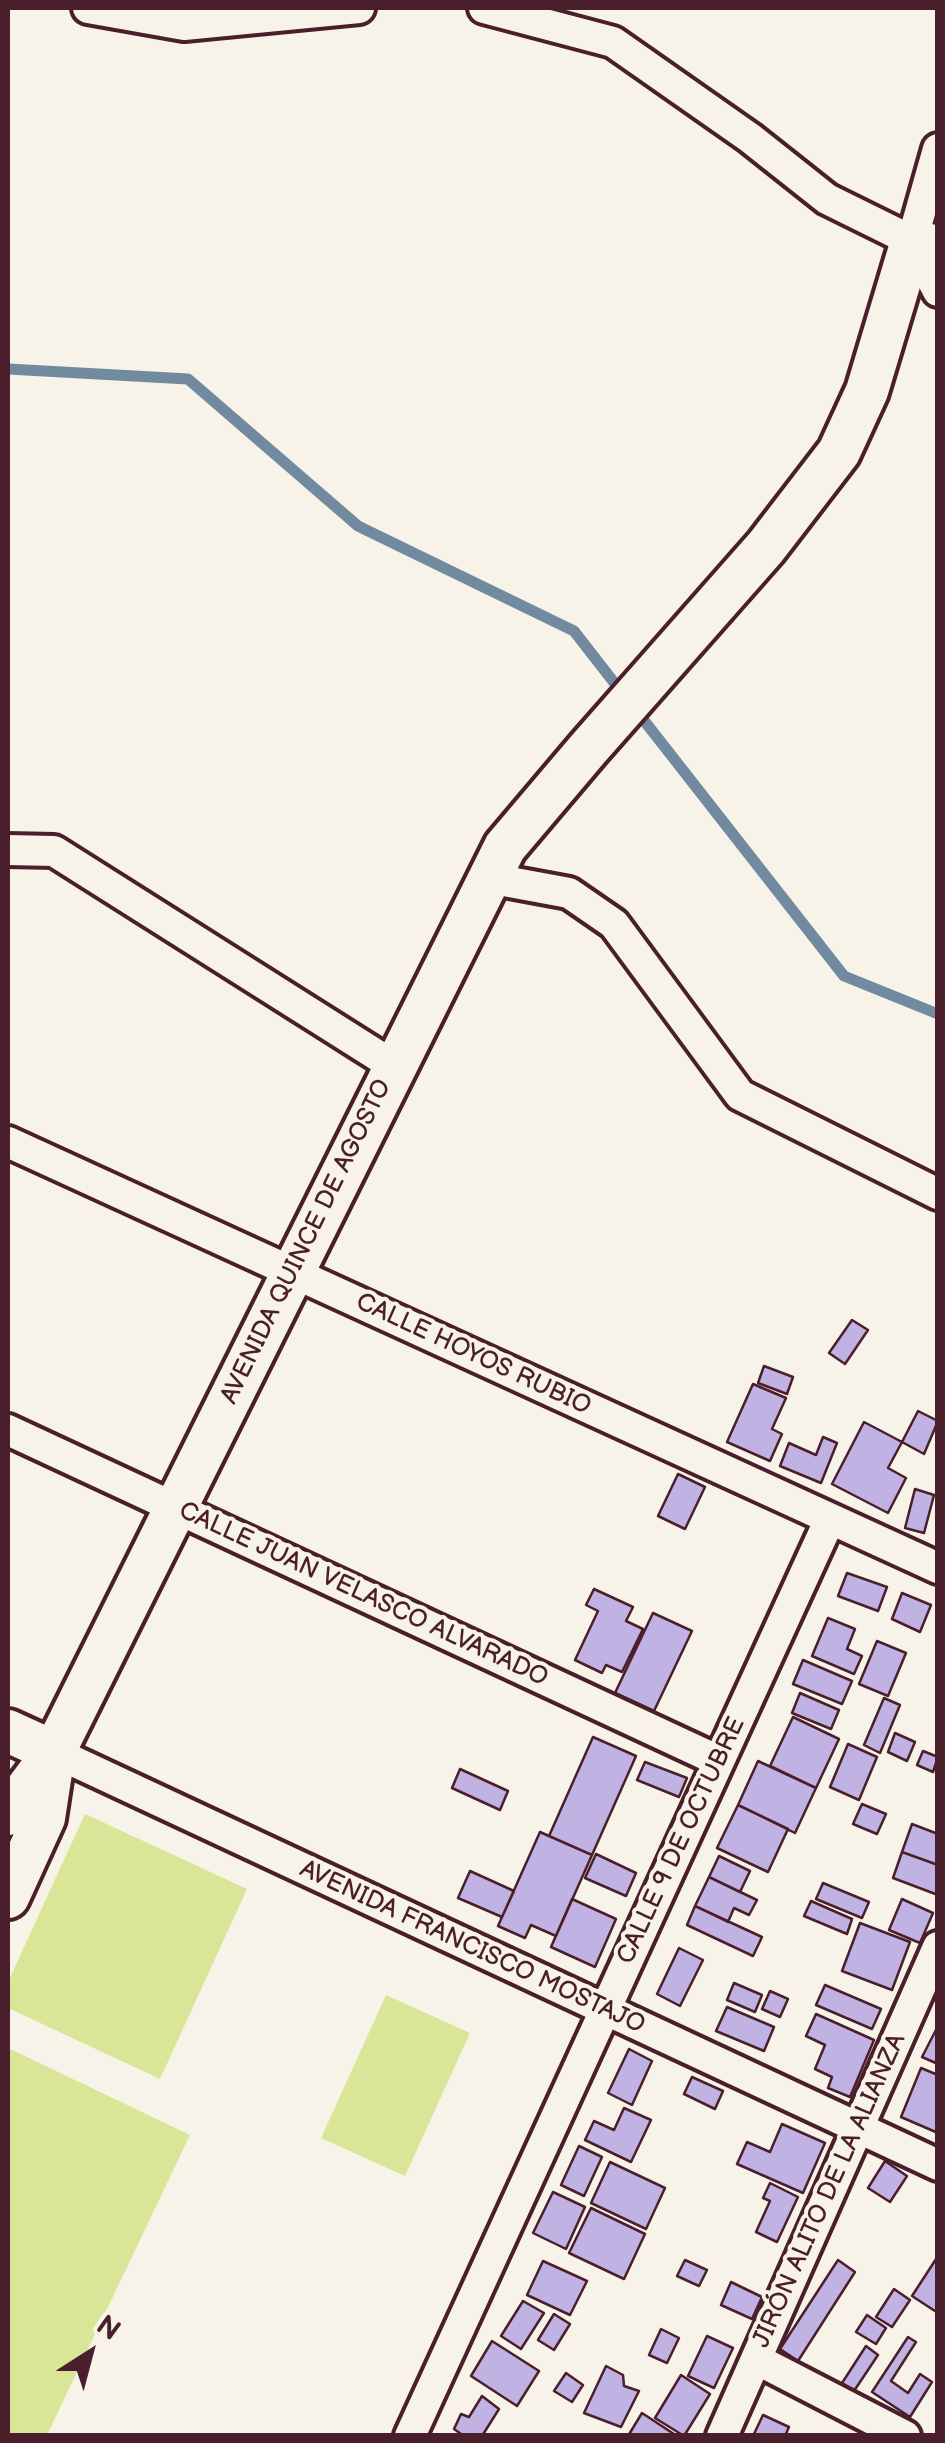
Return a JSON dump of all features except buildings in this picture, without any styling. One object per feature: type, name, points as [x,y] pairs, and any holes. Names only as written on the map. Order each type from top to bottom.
[{"type":"street","points":[[88,8],[184,25],[359,8]]},
{"type":"street","points":[[484,8],[613,42],[750,138],[827,199],[925,244]]},
{"type":"street","points":[[938,149],[925,244],[938,291]]},
{"type":"street","name":"AVENIDA QUINCE DE AGOSTO","points":[[54,1752],[505,847],[766,547],[819,480],[856,421],[925,244]]},
{"type":"street","points":[[8,850],[54,851],[394,1066]]},
{"type":"street","points":[[488,878],[569,893],[614,924],[740,1095],[938,1194]]},
{"type":"street","name":"CALLE HOYOS RUBIO","points":[[8,1142],[938,1568]]},
{"type":"street","name":"CALLE JUAN VELASCO ALVARADO","points":[[8,1430],[719,1762]]},
{"type":"street","name":"CALLE 9 DE OCTUBRE","points":[[410,2436],[830,1519]]},
{"type":"street","name":"AVENIDA FRANCISCO MOSTAJO","points":[[8,1730],[938,2166]]},
{"type":"street","points":[[8,1814],[54,1752]]},
{"type":"street","points":[[8,1898],[44,1818],[54,1752]]},
{"type":"street","name":"JIRÓN ALITO DE LA ALIANZA","points":[[722,2436],[938,1947]]},
{"type":"street","points":[[756,2358],[906,2436]]},
{"type":"green space","points":[[85,1814],[247,1889],[160,2079],[8,2008],[8,1982]]},
{"type":"green space","points":[[386,1995],[470,2033],[405,2176],[321,2138]]},
{"type":"green space","points":[[8,2048],[190,2135],[47,2435],[8,2435]]},
{"type":"waterway","points":[[8,369],[188,379],[358,526],[574,631],[623,694]]},
{"type":"waterway","points":[[635,709],[844,976],[938,1014]]}]
